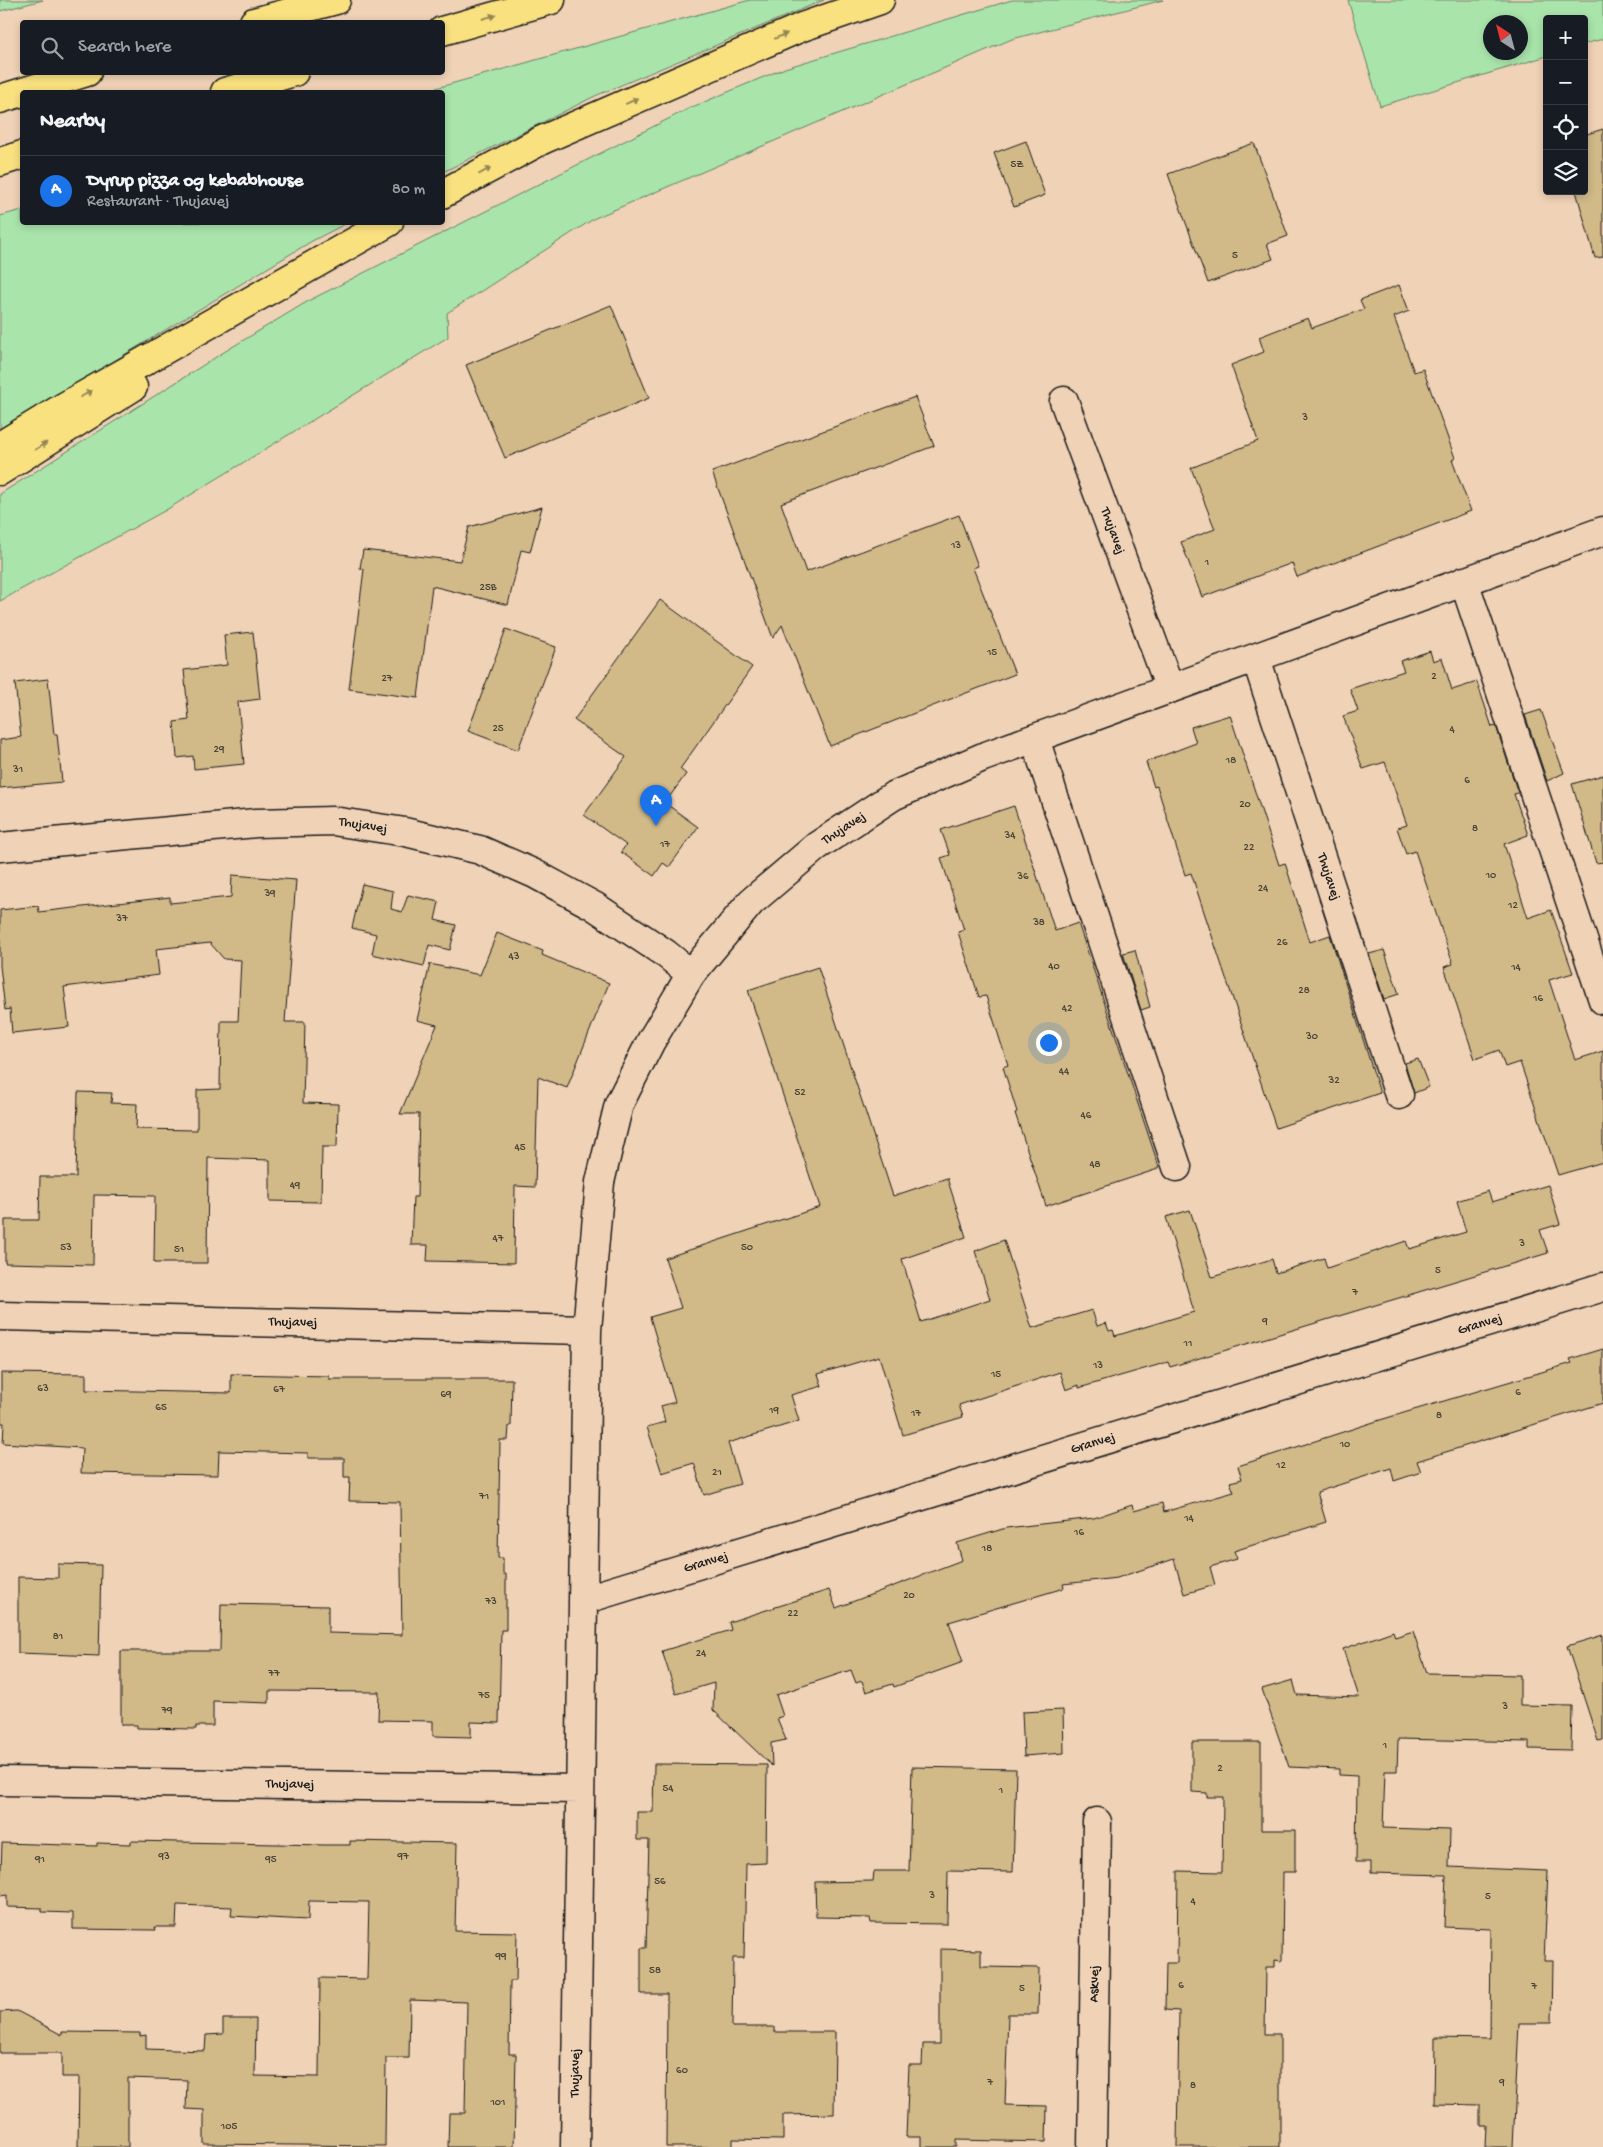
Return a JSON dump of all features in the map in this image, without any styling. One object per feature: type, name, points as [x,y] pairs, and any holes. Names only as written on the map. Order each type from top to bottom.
[{"type":"highway","points":[[261,20],[336,0]]},
{"type":"highway","points":[[445,29],[551,0]]},
{"type":"highway","points":[[445,192],[560,132],[802,27],[880,0]]},
{"type":"highway","points":[[29,90],[77,75]]},
{"type":"highway","points":[[232,90],[284,75]]},
{"type":"highway","points":[[0,99],[20,93]]},
{"type":"highway","points":[[0,162],[20,156]]},
{"type":"highway","points":[[0,446],[62,408],[381,227]]},
{"type":"highway","points":[[0,471],[381,227]]},
{"type":"street","name":"Thujavej","points":[[1064,401],[1170,689]]},
{"type":"street","name":"Thujavej","points":[[575,2147],[587,1330],[600,1182],[619,1104],[651,1041],[691,974],[751,902],[818,846],[893,796],[1035,738],[1603,531]]},
{"type":"street","points":[[1464,582],[1603,1000]]},
{"type":"street","name":"Thujavej","points":[[1256,658],[1399,1095]]},
{"type":"street","points":[[1035,738],[1177,1167]]},
{"type":"street","name":"Thujavej","points":[[0,847],[256,823],[333,821],[405,832],[480,850],[536,874],[594,906],[666,954],[691,974]]},
{"type":"street","name":"Granvej","points":[[583,1600],[1603,1287]]},
{"type":"street","name":"Thujavej","points":[[0,1316],[587,1330]]},
{"type":"street","name":"Thujavej","points":[[0,1781],[580,1789]]},
{"type":"street","name":"Askvej","points":[[1092,2147],[1097,1822]]},
{"type":"green space","points":[[0,0],[43,0],[0,11]]},
{"type":"green space","points":[[750,0],[824,0],[595,96],[445,171],[445,90],[429,90]]},
{"type":"green space","points":[[1012,0],[1163,0],[1012,39],[595,218],[447,313],[448,337],[166,510],[0,601],[0,494],[224,352],[310,300],[690,108],[785,68]]},
{"type":"green space","points":[[1348,0],[1603,0],[1603,39],[1588,43],[1588,15],[1543,15],[1543,57],[1380,106]]},
{"type":"green space","points":[[20,211],[20,225],[343,225],[312,241],[0,430],[0,216]]},
{"type":"building","points":[[1603,129],[1603,257],[1595,258],[1577,195],[1588,195],[1588,134]]},
{"type":"building","points":[[1026,141],[1045,195],[1014,207],[994,153]]},
{"type":"building","points":[[1254,143],[1288,236],[1267,244],[1273,259],[1208,283],[1168,174]]},
{"type":"building","points":[[1399,285],[1409,311],[1394,317],[1414,372],[1423,369],[1455,458],[1452,460],[1471,511],[1297,577],[1292,563],[1202,597],[1181,542],[1215,529],[1191,468],[1258,441],[1231,365],[1264,352],[1259,337],[1308,318],[1312,328],[1364,309],[1360,300]]},
{"type":"building","points":[[611,305],[649,398],[505,458],[466,365]]},
{"type":"building","points":[[915,397],[934,446],[781,503],[806,572],[959,515],[978,566],[973,568],[1015,674],[830,746],[782,625],[773,638],[712,472]]},
{"type":"building","points":[[542,507],[530,552],[521,550],[508,605],[432,586],[418,698],[349,689],[364,569],[360,568],[363,550],[460,561],[469,527]]},
{"type":"building","points":[[660,600],[752,667],[680,769],[686,774],[665,803],[698,827],[669,867],[663,863],[654,876],[621,852],[626,845],[584,815],[626,757],[574,720]]},
{"type":"building","points":[[506,629],[556,647],[518,750],[468,731]]},
{"type":"building","points":[[253,632],[260,699],[238,702],[244,764],[194,769],[193,756],[177,758],[174,722],[189,720],[184,670],[227,665],[224,635]]},
{"type":"building","points":[[1430,651],[1433,661],[1442,658],[1452,690],[1477,682],[1492,727],[1496,726],[1518,793],[1514,794],[1528,835],[1504,844],[1528,918],[1551,910],[1573,973],[1549,980],[1575,1060],[1603,1051],[1603,1162],[1558,1175],[1520,1062],[1505,1067],[1499,1050],[1475,1059],[1444,967],[1453,964],[1415,851],[1406,854],[1397,828],[1407,825],[1385,762],[1363,769],[1343,716],[1358,711],[1350,689],[1404,671],[1400,661]]},
{"type":"building","points":[[48,679],[54,734],[57,734],[62,782],[0,788],[0,740],[21,737],[15,683]]},
{"type":"building","points":[[1541,710],[1564,773],[1547,781],[1525,715]]},
{"type":"building","points":[[1230,715],[1279,865],[1285,863],[1310,942],[1330,935],[1380,1093],[1276,1128],[1191,873],[1185,875],[1157,786],[1154,787],[1146,762],[1196,743],[1191,727]]},
{"type":"building","points":[[1603,775],[1603,862],[1596,863],[1572,784]]},
{"type":"building","points":[[1014,806],[1055,931],[1078,923],[1159,1167],[1155,1170],[1046,1206],[1015,1113],[1017,1112],[1003,1067],[1008,1065],[986,996],[979,997],[958,932],[964,930],[941,858],[950,855],[941,830]]},
{"type":"building","points":[[232,875],[296,880],[285,1022],[305,1022],[303,1103],[338,1104],[337,1147],[322,1147],[321,1202],[270,1201],[270,1160],[208,1158],[207,1263],[154,1263],[155,1196],[94,1195],[93,1265],[5,1263],[5,1220],[39,1220],[40,1177],[76,1177],[78,1092],[112,1093],[111,1103],[137,1104],[136,1129],[197,1130],[197,1090],[220,1089],[221,1021],[238,1021],[241,960],[224,959],[210,943],[156,949],[159,975],[64,987],[69,1027],[12,1033],[10,1009],[5,1010],[0,966],[0,910],[38,906],[39,912],[170,897],[170,903],[231,897]]},
{"type":"building","points":[[362,884],[393,891],[391,909],[402,912],[408,895],[439,902],[435,920],[456,925],[450,950],[429,945],[424,966],[372,954],[376,934],[352,928]]},
{"type":"building","points":[[497,933],[543,951],[542,955],[609,983],[567,1088],[538,1077],[535,1187],[515,1186],[514,1263],[427,1261],[428,1245],[411,1245],[413,1197],[417,1197],[419,1114],[400,1114],[437,1025],[417,1020],[430,964],[480,975]]},
{"type":"building","points":[[1135,950],[1150,1007],[1141,1010],[1123,953]]},
{"type":"building","points":[[1384,950],[1399,994],[1384,999],[1369,954]]},
{"type":"building","points":[[818,967],[893,1196],[947,1178],[966,1237],[902,1259],[921,1322],[990,1299],[975,1251],[1004,1240],[1032,1328],[1092,1310],[1097,1326],[1106,1323],[1109,1331],[1113,1330],[1115,1336],[1194,1312],[1166,1217],[1190,1210],[1212,1277],[1272,1259],[1276,1273],[1324,1258],[1327,1268],[1406,1241],[1409,1249],[1466,1232],[1457,1201],[1488,1191],[1492,1202],[1548,1185],[1560,1224],[1540,1230],[1548,1253],[1170,1367],[1168,1362],[1079,1388],[1079,1385],[1066,1390],[1060,1372],[959,1405],[963,1417],[903,1435],[879,1356],[818,1374],[822,1386],[791,1395],[799,1421],[728,1443],[740,1484],[704,1495],[694,1463],[662,1473],[647,1427],[665,1422],[661,1406],[675,1402],[650,1317],[681,1308],[665,1258],[820,1207],[748,990]]},
{"type":"building","points":[[1418,1059],[1429,1087],[1414,1093],[1405,1063]]},
{"type":"building","points":[[1603,1349],[1603,1403],[1417,1461],[1421,1472],[1394,1481],[1391,1468],[1317,1492],[1326,1522],[1234,1551],[1237,1559],[1210,1567],[1215,1585],[1184,1594],[1174,1559],[1117,1578],[1063,1584],[1064,1588],[949,1622],[963,1662],[894,1687],[893,1684],[866,1692],[862,1681],[856,1683],[851,1670],[776,1695],[783,1716],[777,1718],[786,1740],[771,1743],[772,1766],[713,1710],[714,1683],[676,1694],[662,1651],[731,1630],[729,1622],[829,1590],[836,1608],[962,1560],[957,1543],[1006,1528],[1094,1518],[1132,1505],[1134,1511],[1162,1503],[1164,1512],[1234,1492],[1230,1482],[1242,1479],[1238,1466],[1380,1420],[1572,1363],[1570,1359]]},
{"type":"building","points":[[1,1373],[86,1374],[86,1390],[231,1393],[231,1374],[329,1376],[329,1379],[512,1379],[511,1426],[509,1426],[508,1440],[500,1440],[498,1558],[503,1558],[503,1574],[506,1574],[506,1630],[501,1630],[499,1723],[471,1722],[471,1737],[433,1736],[433,1721],[378,1720],[379,1692],[269,1691],[269,1703],[213,1701],[213,1726],[196,1726],[196,1729],[137,1728],[137,1725],[121,1725],[121,1651],[220,1651],[221,1604],[328,1606],[328,1633],[402,1635],[400,1502],[349,1501],[350,1477],[344,1477],[344,1458],[308,1458],[308,1453],[219,1451],[218,1475],[81,1473],[82,1448],[3,1443],[4,1423],[1,1423]]},
{"type":"building","points":[[58,1564],[101,1565],[99,1656],[18,1653],[18,1577],[58,1578]]},
{"type":"building","points":[[1393,1631],[1395,1637],[1413,1631],[1427,1673],[1520,1675],[1520,1705],[1572,1706],[1571,1750],[1529,1749],[1529,1742],[1398,1739],[1397,1771],[1385,1771],[1383,1828],[1450,1830],[1449,1867],[1548,1871],[1544,1961],[1553,1961],[1552,2023],[1519,2023],[1513,2147],[1485,2147],[1486,2125],[1480,2125],[1480,2105],[1434,2104],[1435,2038],[1490,2039],[1491,1929],[1444,1927],[1446,1875],[1371,1873],[1371,1862],[1356,1862],[1357,1776],[1339,1775],[1339,1769],[1289,1767],[1262,1689],[1293,1680],[1297,1695],[1359,1697],[1343,1649]]},
{"type":"building","points":[[1603,1635],[1603,1740],[1598,1741],[1567,1646]]},
{"type":"building","points":[[1063,1710],[1064,1753],[1024,1756],[1022,1712]]},
{"type":"building","points":[[1192,1742],[1261,1742],[1261,1830],[1295,1830],[1295,1872],[1283,1872],[1282,1961],[1275,1960],[1275,1967],[1266,1967],[1265,2034],[1280,2034],[1280,2147],[1177,2147],[1179,2011],[1165,2010],[1166,1963],[1177,1963],[1178,1871],[1222,1872],[1223,1797],[1207,1797],[1207,1793],[1192,1792]]},
{"type":"building","points":[[654,1764],[767,1765],[766,1863],[746,1864],[744,1958],[733,1958],[732,2027],[774,2027],[774,2032],[835,2032],[834,2114],[783,2115],[783,2140],[733,2139],[733,2147],[666,2147],[667,1994],[641,1994],[641,1948],[646,1948],[649,1840],[637,1840],[637,1812],[653,1812]]},
{"type":"building","points":[[912,1767],[1016,1769],[1013,1872],[948,1871],[947,1924],[871,1923],[870,1918],[816,1917],[815,1882],[873,1881],[874,1871],[909,1871]]},
{"type":"building","points":[[131,1841],[325,1845],[350,1845],[350,1841],[457,1843],[455,1931],[517,1932],[516,1981],[510,1981],[509,2054],[516,2054],[514,2147],[448,2147],[449,2113],[465,2113],[467,2002],[410,2000],[409,2058],[386,2058],[385,2146],[204,2144],[204,2110],[186,2109],[187,2080],[128,2078],[128,2147],[78,2147],[79,2077],[62,2077],[62,2053],[0,2053],[0,2012],[17,2011],[62,2035],[62,2032],[140,2033],[140,2036],[146,2035],[146,2049],[205,2051],[206,2035],[223,2034],[223,2019],[256,2019],[255,2076],[319,2077],[320,1978],[367,1979],[369,1902],[309,1901],[308,1920],[231,1916],[232,1907],[177,1905],[176,1927],[155,1927],[156,1930],[73,1929],[73,1913],[42,1912],[42,1908],[7,1907],[7,1895],[0,1896],[2,1843],[97,1846],[97,1843],[131,1844]]},
{"type":"building","points":[[940,1949],[981,1950],[981,1967],[1039,1968],[1038,2014],[1008,2014],[1005,2105],[1047,2106],[1046,2142],[956,2140],[956,2147],[921,2147],[921,2137],[906,2137],[909,2065],[922,2065],[923,2044],[940,2044]]},
{"type":"place","name":"Dyrup pizza og kebabhouse","points":[[656,826]]}]
